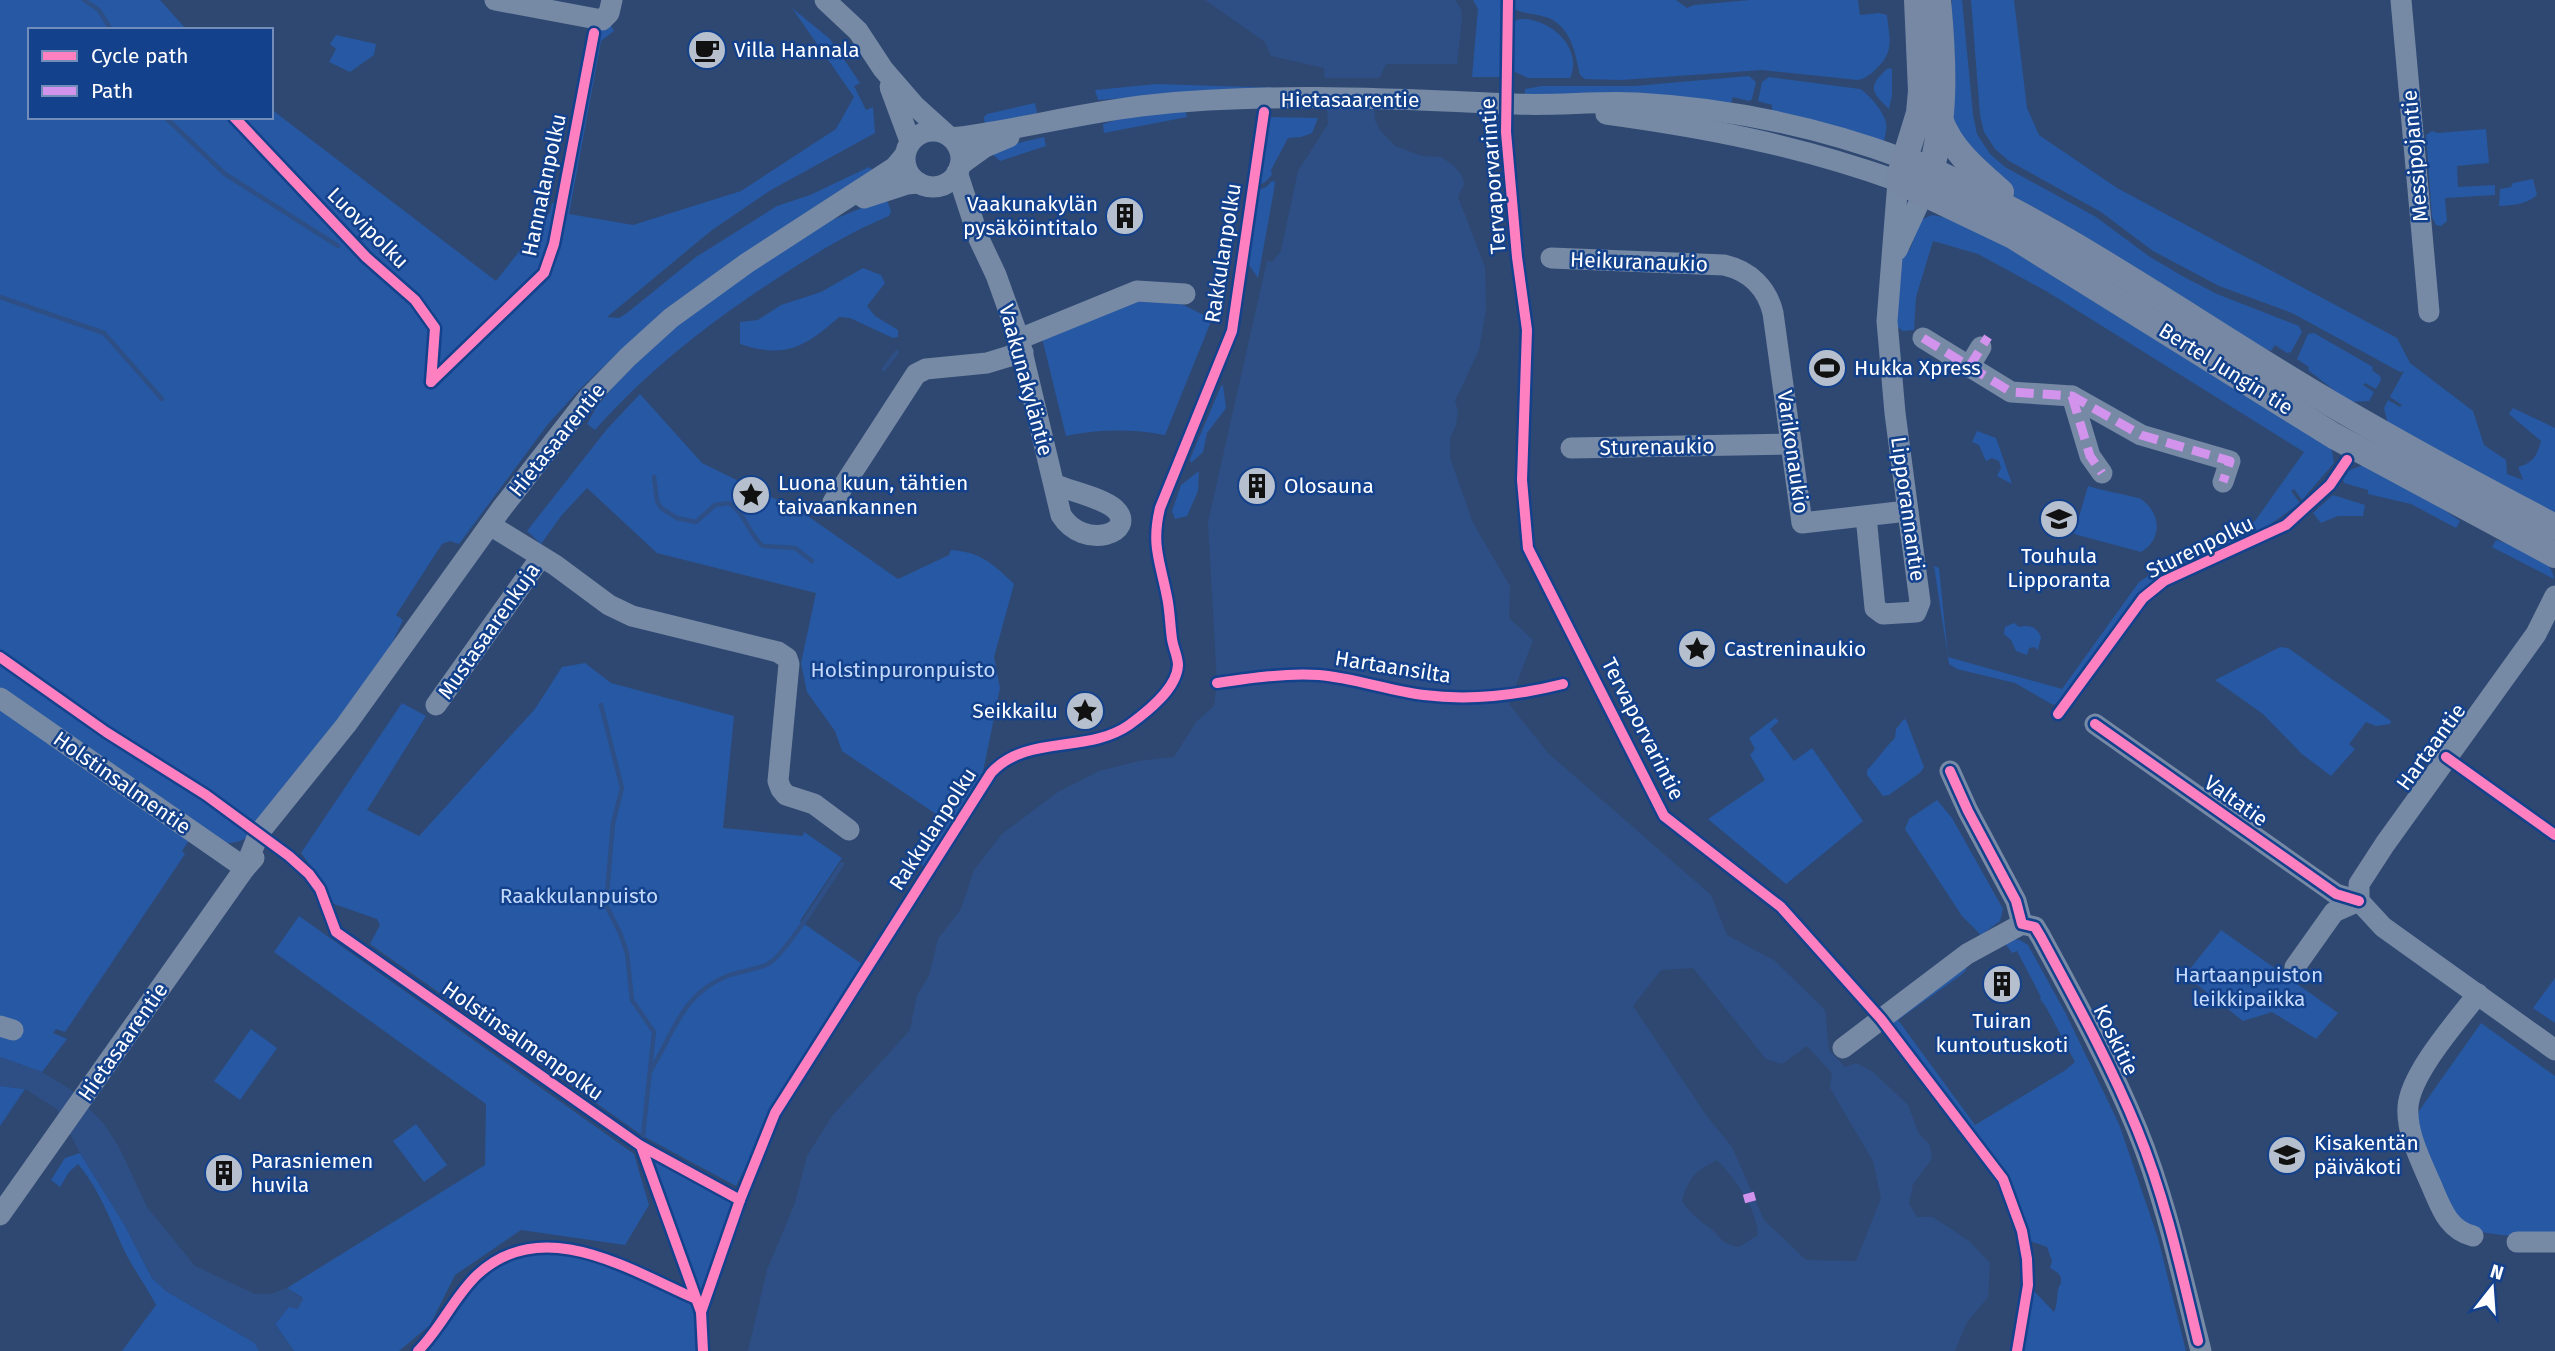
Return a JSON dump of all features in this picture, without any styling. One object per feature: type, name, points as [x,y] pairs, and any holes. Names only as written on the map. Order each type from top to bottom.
[{"type":"main road","points":[[1901,170],[1919,113],[1921,91],[1917,0]]},
{"type":"main road","points":[[1928,181],[1940,119],[1943,71],[1938,0]]},
{"type":"main road","points":[[1940,119],[1945,134],[1976,171],[2056,232]]},
{"type":"main road","name":"Bertel Jungin tie","points":[[1901,170],[2056,232],[2350,415],[2555,527]]},
{"type":"main road","name":"Bertel Jungin tie","points":[[1928,181],[2334,436],[2555,555]]},
{"type":"street","points":[[495,0],[602,20],[609,13],[612,0]]},
{"type":"street","points":[[825,0],[858,31],[883,69],[927,119],[960,150],[959,169],[947,183],[926,185],[906,168],[908,148],[883,69]]},
{"type":"street","name":"Messipojantie","points":[[2402,0],[2429,312]]},
{"type":"street","name":"Hietasaarentie","points":[[948,136],[1037,126],[1091,113],[1149,105],[1223,100],[1412,100],[1538,105],[1736,134],[1901,170]]},
{"type":"street","name":"Hietasaarentie","points":[[959,169],[985,147],[1037,126]]},
{"type":"street","points":[[908,148],[923,132],[948,136]]},
{"type":"street","name":"Hietasaarentie","points":[[0,1215],[244,868],[271,841],[346,725],[490,525],[588,398],[671,318],[747,263],[895,167],[908,148]]},
{"type":"street","name":"Vaakunakyläntie","points":[[959,169],[979,239],[996,275],[1021,345],[1054,484]]},
{"type":"street","name":"Lipporannantie","points":[[1866,516],[1875,608],[1883,614],[1916,612],[1920,602],[1907,511],[1887,321],[1901,170]]},
{"type":"street","name":"Lipporannantie","points":[[1891,268],[1902,236],[1928,181]]},
{"type":"street","name":"Hietasaarentie","points":[[826,211],[888,189],[926,185]]},
{"type":"street","name":"Vaakunakyläntie","points":[[926,185],[944,195],[979,239]]},
{"type":"street","name":"Heikuranaukio","points":[[1551,258],[1724,265],[1741,271],[1756,281]]},
{"type":"street","name":"Varikonaukio","points":[[1756,281],[1767,296],[1773,313],[1802,523],[1907,511]]},
{"type":"street","points":[[833,502],[916,374],[926,369],[986,363],[1137,291],[1185,294]]},
{"type":"street","points":[[1923,338],[2011,392],[2072,396],[2141,435],[2231,461],[2222,482]]},
{"type":"street","points":[[1969,367],[1982,347]]},
{"type":"street","points":[[2072,396],[2090,456],[2102,473]]},
{"type":"street","name":"Sturenaukio","points":[[1571,449],[1791,444]]},
{"type":"street","points":[[490,525],[541,557],[608,605],[632,616],[778,652],[787,658],[789,664],[778,781],[780,789],[786,795],[814,804],[849,830]]},
{"type":"street","name":"Mustasaarenkuja","points":[[436,705],[541,557]]},
{"type":"street","name":"Hartaantie","points":[[2359,901],[2359,884],[2550,616],[2555,596]]},
{"type":"street","name":"Holstinsalmentie","points":[[0,698],[244,868]]},
{"type":"street","name":"Valtatie","points":[[2095,724],[2336,894],[2359,901],[2384,927],[2555,1049]]},
{"type":"street","name":"Koskitie","points":[[1950,771],[2016,901],[2022,924],[2035,927],[2041,937],[2082,1014],[2137,1129],[2156,1181],[2201,1351]]},
{"type":"street","points":[[2295,967],[2334,912],[2359,901]]},
{"type":"street","points":[[1843,1048],[1967,954],[2022,924]]},
{"type":"street","points":[[2473,1236],[2459,1231],[2443,1213],[2413,1137],[2408,1108],[2418,1076],[2478,994]]},
{"type":"street","points":[[2517,1242],[2555,1242]]},
{"type":"green space","points":[[0,0],[160,0],[185,28],[28,28],[28,119],[273,119],[273,111],[496,281],[550,212],[552,203],[565,207],[600,27],[611,26],[614,31],[601,41],[569,214],[633,225],[741,191],[836,129],[854,97],[792,8],[830,39],[860,83],[854,86],[866,110],[873,107],[875,133],[771,190],[712,230],[607,317],[619,318],[627,313],[696,257],[777,206],[810,195],[869,167],[873,170],[619,352],[579,390],[548,424],[459,544],[450,541],[442,544],[396,615],[403,620],[387,654],[257,828],[0,652]]},
{"type":"green space","points":[[1473,0],[1503,0],[1504,77],[1472,77],[1478,9]]},
{"type":"green space","points":[[1511,0],[1676,0],[1687,8],[1750,0],[1858,0],[1860,15],[1887,15],[1889,50],[1883,62],[1870,74],[1858,80],[1762,70],[1621,80],[1585,79],[1580,75],[1571,42],[1563,28],[1549,18],[1516,10]]},
{"type":"green space","points":[[1952,0],[1962,0],[1973,114],[1977,134],[1990,154],[2005,167],[2096,217],[2150,257],[2184,277],[2217,294],[2299,326],[2302,332],[2291,352],[2287,353],[2275,345],[2271,351],[2232,333],[2068,226],[2013,196],[1951,132],[1949,26]]},
{"type":"green space","points":[[1971,0],[2014,0],[2027,108],[2039,135],[2117,188],[2397,338],[2410,363],[2473,411],[2484,445],[2506,460],[2507,474],[2523,480],[2518,467],[2534,458],[2541,441],[2509,414],[2513,408],[2555,428],[2555,516],[2388,424],[2384,408],[2388,400],[2400,407],[2402,405],[2390,397],[2404,371],[2400,372],[2292,313],[2219,286],[2153,251],[2101,212],[2009,161],[1995,149],[1984,132],[1980,115]]},
{"type":"green space","points":[[1520,19],[1542,23],[1561,36],[1572,55],[1570,78],[1528,78],[1511,70],[1512,27],[1515,21]]},
{"type":"green space","points":[[336,35],[376,44],[374,55],[350,72],[329,62],[336,49],[330,44]]},
{"type":"green space","points":[[1888,68],[1892,69],[1889,109],[1878,98],[1874,88],[1877,79]]},
{"type":"green space","points":[[1749,76],[1756,82],[1752,99],[1749,101],[1733,97],[1731,103],[1525,96],[1525,89],[1542,86],[1634,86]]},
{"type":"green space","points":[[1769,77],[1860,89],[1876,104],[1885,119],[1884,141],[1772,111],[1772,105],[1758,101],[1762,82]]},
{"type":"green space","points":[[1157,84],[1277,88],[1098,100],[1095,90]]},
{"type":"green space","points":[[1035,103],[1037,113],[985,126],[984,117],[987,114]]},
{"type":"green space","points":[[1185,110],[1187,117],[1104,133],[1103,124],[1129,116]]},
{"type":"green space","points":[[1267,117],[1318,118],[1312,133],[1288,138],[1271,170],[1272,175],[1264,183],[1257,185]]},
{"type":"green space","points":[[2486,129],[2489,163],[2457,166],[2458,187],[2495,185],[2495,195],[2445,198],[2447,221],[2441,226],[2436,225],[2432,217],[2426,135],[2432,131],[2438,133]]},
{"type":"green space","points":[[1044,137],[1046,146],[1000,161],[992,154],[1010,145]]},
{"type":"green space","points":[[2533,179],[2537,195],[2524,203],[2499,206],[2500,189]]},
{"type":"green space","points":[[1272,181],[1275,182],[1274,190],[1258,278],[1245,259],[1256,191]]},
{"type":"green space","points":[[886,198],[891,211],[889,216],[832,244],[751,296],[703,330],[658,367],[595,430],[587,424],[597,406],[614,386],[674,325],[820,225]]},
{"type":"green space","points":[[1932,215],[1955,219],[1975,227],[2331,445],[2334,463],[2302,500],[2294,489],[2291,491],[2300,503],[2268,526],[2270,529],[2149,586],[2064,700],[2053,705],[2015,683],[1957,669],[1949,664],[1934,566],[1939,568],[1948,657],[2062,689],[2139,582],[2178,557],[2255,521],[2304,452],[2046,291],[1978,254],[1933,241],[1916,297],[1914,330],[1903,331],[1897,327],[1894,301],[1901,257],[1910,249],[1921,220]]},
{"type":"green space","points":[[863,268],[881,275],[885,283],[867,306],[875,316],[898,330],[898,337],[893,338],[850,318],[839,317],[816,336],[794,347],[770,350],[740,344],[740,322],[758,320],[781,305],[821,292]]},
{"type":"green space","points":[[1169,298],[1212,319],[1165,435],[1116,431],[1066,436],[1042,338],[1126,300]]},
{"type":"green space","points":[[2314,333],[2373,367],[2372,370],[2381,380],[2376,389],[2365,383],[2363,385],[2374,392],[2369,401],[2349,402],[2297,359],[2308,334]]},
{"type":"green space","points":[[1223,385],[1226,408],[1207,433],[1203,452],[1191,463],[1190,459]]},
{"type":"green space","name":"Holstinpuronpuisto","points":[[640,394],[702,463],[802,512],[898,579],[949,555],[951,550],[979,556],[1014,584],[994,657],[1000,688],[983,772],[926,868],[915,860],[942,818],[842,751],[835,731],[807,692],[801,663],[816,593],[657,553],[587,488],[561,516],[541,544],[527,531],[607,429]]},
{"type":"green space","points":[[1977,431],[1996,438],[2012,484],[1997,476],[2001,468],[1999,461],[1992,458],[1986,461],[1979,445],[1972,442]]},
{"type":"green space","points":[[2365,464],[2414,489],[2460,521],[2456,528],[2411,504],[2368,494],[2368,490],[2344,483],[2343,479],[2348,471]]},
{"type":"green space","points":[[1199,471],[1198,491],[1187,516],[1175,519],[1172,511],[1181,485]]},
{"type":"green space","points":[[2088,486],[2138,498],[2148,505],[2156,518],[2157,526],[2148,547],[2141,552],[2074,534]]},
{"type":"green space","points":[[2333,495],[2365,505],[2363,516],[2338,516],[2321,523],[2313,513]]},
{"type":"green space","points":[[2496,540],[2539,557],[2551,570],[2554,579],[2492,547]]},
{"type":"green space","points":[[2014,623],[2019,627],[2029,626],[2037,631],[2041,637],[2038,650],[2029,648],[2027,655],[2016,651],[2011,640],[2004,634],[2005,627]]},
{"type":"green space","points":[[2280,647],[2288,648],[2391,721],[2390,724],[2376,726],[2366,722],[2349,744],[2355,749],[2331,776],[2302,754],[2263,714],[2215,680]]},
{"type":"green space","name":"Raakkulanpuisto","points":[[585,663],[611,683],[734,716],[723,828],[803,836],[804,832],[842,858],[800,921],[862,964],[794,1074],[736,1186],[643,1136],[370,944],[380,925],[377,919],[334,904],[318,875],[301,853],[402,703],[426,716],[367,810],[419,836],[535,709],[562,667]]},
{"type":"green space","points":[[0,665],[253,833],[239,841],[223,843],[0,691]]},
{"type":"green space","points":[[0,706],[190,839],[182,851],[185,854],[65,1032],[56,1029],[53,1033],[67,1039],[42,1072],[0,1057]]},
{"type":"green space","points":[[1775,718],[1779,721],[1770,729],[1794,761],[1812,748],[1863,821],[1786,884],[1708,819],[1765,780],[1750,755],[1755,749],[1749,738]]},
{"type":"green space","points":[[1904,719],[1924,767],[1889,795],[1883,796],[1867,775],[1867,770],[1895,738],[1896,729]]},
{"type":"green space","points":[[1937,800],[1952,818],[2003,909],[2000,921],[1981,935],[1962,916],[1905,829],[1909,819]]},
{"type":"green space","points":[[299,916],[634,1154],[649,1205],[625,1245],[521,1230],[455,1275],[430,1325],[399,1351],[294,1351],[275,1324],[289,1306],[303,1298],[287,1288],[485,1165],[486,1104],[274,952]]},
{"type":"green space","name":"Hartaanpuiston leikkipaikka","points":[[2221,930],[2338,1013],[2316,1039],[2272,1012],[2243,1021],[2185,975]]},
{"type":"green space","points":[[2013,939],[2028,945],[2065,1012],[2119,1124],[2158,1238],[2186,1351],[2021,1351],[2030,1292],[2035,1292],[2054,1312],[2061,1277],[2050,1268],[2052,1261],[2047,1247],[2027,1240],[2018,1206],[2006,1178],[1985,1147],[1888,1024],[1964,966],[1967,969],[1961,975],[1898,1020],[1975,1125],[2064,1071],[2075,1062],[2017,951],[2012,953],[2004,942]]},
{"type":"green space","points":[[2555,978],[2555,1023],[2533,1008]]},
{"type":"green space","points":[[2481,1023],[2555,1076],[2555,1235],[2502,1235],[2475,1230],[2464,1224],[2449,1205],[2420,1137],[2417,1124],[2419,1111]]},
{"type":"green space","points":[[251,1029],[277,1048],[240,1100],[214,1081]]},
{"type":"green space","points":[[0,1086],[25,1089],[0,1126]]},
{"type":"green space","points":[[416,1124],[447,1165],[424,1182],[393,1141]]},
{"type":"green space","points":[[80,1153],[124,1224],[152,1278],[166,1291],[255,1343],[259,1351],[122,1351],[156,1305],[125,1252],[99,1195],[78,1164],[69,1172],[60,1187],[51,1180],[65,1158]]},
{"type":"green space","points":[[654,1155],[734,1202],[703,1295],[697,1292],[649,1160]]},
{"type":"green space","points":[[547,1250],[599,1261],[692,1302],[696,1314],[698,1351],[422,1351],[486,1274],[502,1263],[522,1255]]},
{"type":"shaded area","points":[[1205,0],[1455,0],[1461,9],[1457,64],[1386,64],[1373,91],[1375,120],[1379,129],[1395,146],[1422,156],[1441,157],[1462,176],[1464,184],[1458,197],[1485,267],[1486,309],[1479,350],[1455,401],[1458,411],[1450,438],[1450,458],[1473,523],[1510,586],[1509,618],[1533,640],[1509,704],[1548,753],[1711,895],[1727,935],[1775,961],[1825,1010],[1829,1050],[1845,1067],[1856,1063],[1873,1072],[1908,1105],[1919,1134],[1930,1145],[1932,1159],[1913,1184],[1909,1204],[1917,1217],[1933,1217],[1969,1241],[1990,1263],[1988,1297],[1967,1322],[1955,1351],[748,1351],[767,1270],[795,1203],[807,1156],[833,1115],[910,1030],[917,995],[929,976],[938,939],[961,909],[974,870],[1002,834],[1058,792],[1099,771],[1139,761],[1174,757],[1196,722],[1214,706],[1217,683],[1208,522],[1267,261],[1272,262],[1281,251],[1298,171],[1328,124],[1324,68],[1271,56],[1265,42]],"holes":[[[1693,968],[1766,1059],[1782,1064],[1807,1046],[1832,1073],[1830,1088],[1873,1161],[1881,1198],[1856,1261],[1806,1260],[1764,1220],[1732,1147],[1706,1115],[1633,1006],[1661,970]],[[1717,1160],[1744,1194],[1757,1225],[1758,1235],[1739,1247],[1723,1241],[1682,1201],[1694,1176]]]},
{"type":"shaded area","points":[[0,1057],[42,1072],[70,1089],[104,1124],[119,1147],[147,1207],[195,1266],[255,1294],[271,1294],[287,1288],[303,1299],[298,1309],[289,1307],[275,1324],[294,1351],[259,1351],[255,1343],[166,1291],[152,1278],[57,1109],[25,1089],[0,1086]]},
{"type":"pier","points":[[1321,78],[1383,78],[1378,89],[1322,89]]},
{"type":"waterway","points":[[84,0],[99,10],[110,28]]},
{"type":"waterway","points":[[167,119],[225,174],[338,246]]},
{"type":"waterway","points":[[0,297],[104,333],[162,399]]},
{"type":"waterway","points":[[884,369],[897,352]]},
{"type":"waterway","points":[[654,477],[657,501],[661,508],[677,518],[696,522],[715,505],[729,503],[763,546],[795,548],[812,561]]},
{"type":"waterway","points":[[601,705],[622,788],[613,823],[606,905],[627,953],[632,1000],[654,1032],[643,1136]]},
{"type":"waterway","points":[[651,1070],[681,1015],[699,993],[727,976],[763,966],[776,958],[796,934],[842,864]]},
{"type":"marked path","points":[[1969,367],[1988,337]]},
{"type":"marked path","points":[[1923,338],[2011,392],[2072,396],[2141,435],[2230,461],[2223,482]]},
{"type":"marked path","points":[[2072,396],[2090,456],[2102,473]]},
{"type":"marked path","points":[[1744,1199],[1755,1196]]},
{"type":"cycle path","name":"Tervaporvarintie","points":[[1508,0],[1506,132],[1517,257],[1527,330],[1522,480],[1528,548],[1664,816],[1781,907],[1881,1019],[2003,1179],[2022,1231],[2027,1259],[2028,1285],[2017,1351]]},
{"type":"cycle path","name":"Hannalanpolku","points":[[431,382],[544,273],[554,244],[594,33]]},
{"type":"cycle path","name":"Rakkulanpolku","points":[[740,1200],[775,1113],[991,773],[1005,761],[1022,753],[1113,734],[1144,714],[1172,683],[1178,662],[1158,553],[1157,521],[1232,331],[1264,112]]},
{"type":"cycle path","name":"Luovipolku","points":[[236,119],[366,257],[415,300],[435,328],[431,382]]},
{"type":"cycle path","name":"Sturenpolku","points":[[2058,714],[2143,598],[2164,581],[2286,525],[2330,485],[2347,460]]},
{"type":"cycle path","name":"Holstinsalmenpolku","points":[[0,657],[106,732],[206,795],[289,856],[309,874],[320,889],[336,932],[641,1146],[701,1312],[703,1351]]},
{"type":"cycle path","name":"Hartaansilta","points":[[1217,683],[1280,675],[1319,675],[1441,697],[1512,694],[1563,684]]},
{"type":"cycle path","points":[[2095,724],[2336,894],[2359,901]]},
{"type":"cycle path","points":[[2446,757],[2555,835]]},
{"type":"cycle path","points":[[1950,771],[2016,901],[2022,924],[2035,927],[2041,937],[2127,1104],[2164,1207],[2198,1341]]},
{"type":"cycle path","points":[[641,1146],[740,1200],[701,1312]]},
{"type":"cycle path","points":[[418,1351],[477,1275],[502,1257],[529,1249],[557,1248],[585,1253],[613,1262],[694,1298]]},
{"type":"place","name":"Villa Hannala","points":[[707,50]]},
{"type":"place","name":"Vaakunakylän pysäköintitalo","points":[[1125,216]]},
{"type":"place","name":"Hukka Xpress","points":[[1827,368]]},
{"type":"place","name":"Olosauna","points":[[1257,486]]},
{"type":"place","name":"Luona kuun, tähtien taivaankannen","points":[[751,495]]},
{"type":"place","name":"Touhula Lipporanta","points":[[2059,519]]},
{"type":"place","name":"Castreninaukio","points":[[1697,649]]},
{"type":"place","name":"Seikkailu","points":[[1085,711]]},
{"type":"place","name":"Tuiran kuntoutuskoti","points":[[2002,984]]},
{"type":"place","name":"Kisakentän päiväkoti","points":[[2287,1155]]},
{"type":"place","name":"Parasniemen huvila","points":[[224,1173]]}]
